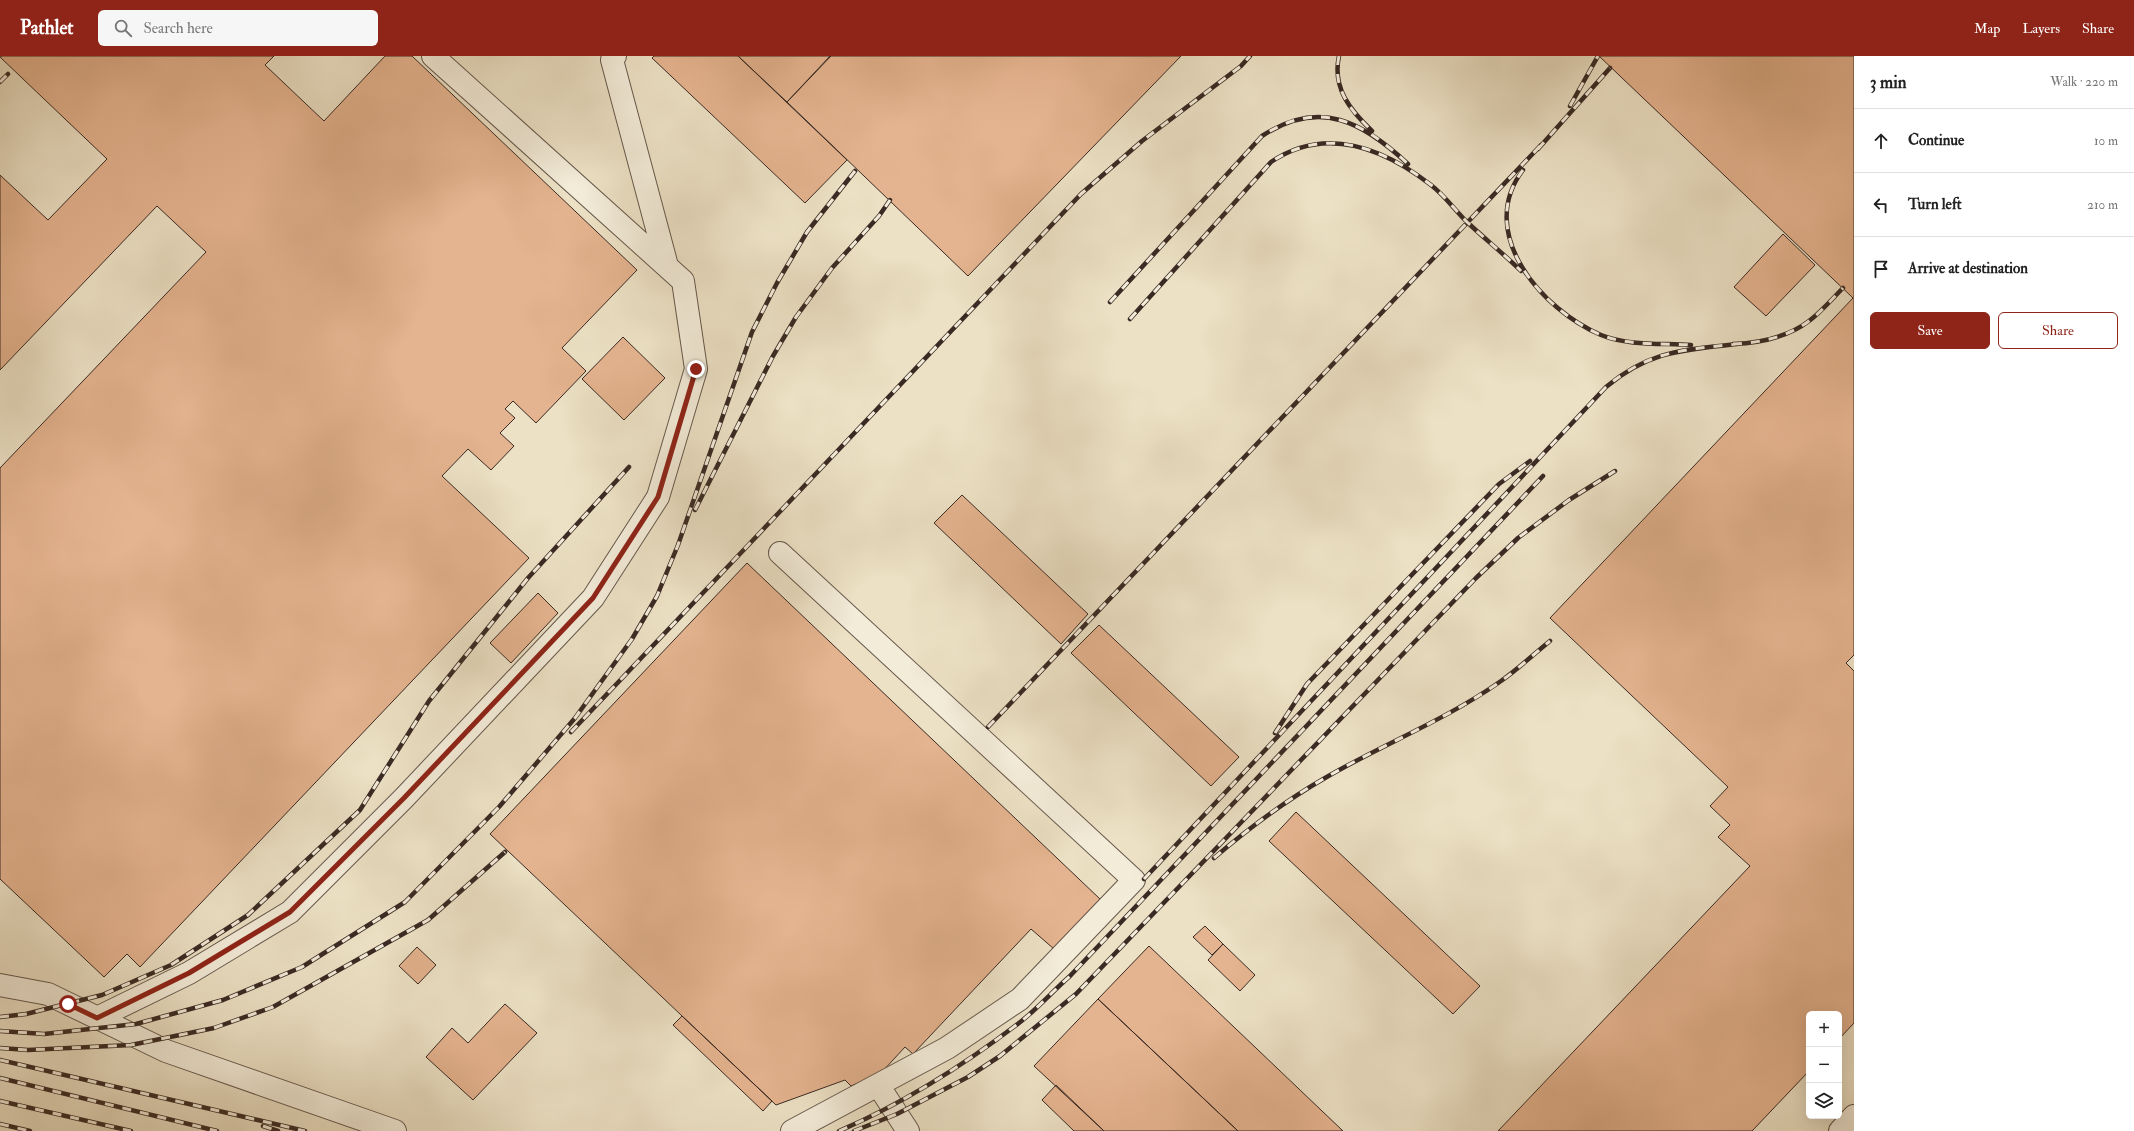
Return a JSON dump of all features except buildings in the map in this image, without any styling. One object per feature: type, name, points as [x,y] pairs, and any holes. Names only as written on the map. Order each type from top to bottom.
[{"type":"street","points":[[97,1018],[189,973],[290,912],[404,798],[593,598],[658,497],[696,369],[683,281],[433,56]]},
{"type":"street","points":[[615,56],[612,60],[667,266]]},
{"type":"street","points":[[780,553],[1134,880],[1020,999],[947,1048],[792,1131]]},
{"type":"street","points":[[0,985],[48,994],[166,1051],[395,1131]]},
{"type":"street","points":[[878,1085],[908,1131]]},
{"type":"street","points":[[1840,1131],[1854,1116]]},
{"type":"railway","points":[[571,732],[1081,194],[1142,141],[1241,66],[1250,56]]},
{"type":"railway","points":[[1339,56],[1338,78],[1345,98],[1357,115],[1372,131]]},
{"type":"railway","points":[[1570,106],[1598,56]]},
{"type":"railway","points":[[1538,149],[1610,68]]},
{"type":"railway","points":[[0,82],[8,74]]},
{"type":"railway","points":[[1110,302],[1262,136],[1283,125],[1303,118],[1322,117],[1340,120],[1357,127],[1374,137],[1408,164]]},
{"type":"railway","points":[[1130,319],[1271,162],[1292,151],[1312,145],[1333,143],[1354,146],[1374,152],[1413,172],[1436,189],[1467,222],[1521,271]]},
{"type":"railway","points":[[988,727],[1541,145]]},
{"type":"railway","points":[[1523,170],[1510,194],[1507,219],[1511,243],[1522,267],[1538,288],[1557,308],[1579,323],[1611,339],[1645,343],[1691,345]]},
{"type":"railway","points":[[0,1031],[44,1034],[136,1024],[223,1000],[302,967],[405,902],[499,807],[575,718],[632,639],[657,596],[678,545],[752,332],[777,283],[807,232],[855,171]]},
{"type":"railway","points":[[695,510],[773,356],[796,317],[832,268],[879,216],[890,200]]},
{"type":"railway","points":[[1733,344],[1763,341],[1783,335],[1801,327],[1822,310],[1843,288]]},
{"type":"railway","points":[[1144,879],[1606,387],[1622,375],[1638,366],[1668,354],[1684,350],[1737,344]]},
{"type":"railway","points":[[1275,733],[1307,684],[1499,484],[1530,461]]},
{"type":"railway","points":[[0,1017],[26,1014],[102,995],[171,965],[248,915],[360,810],[429,701],[528,578],[629,467]]},
{"type":"railway","points":[[854,1131],[897,1114],[968,1077],[1000,1056],[1076,994],[1476,578],[1518,538],[1569,500],[1615,471]]},
{"type":"railway","points":[[839,1131],[886,1109],[932,1083],[998,1039],[1039,1006],[1070,976],[1543,476]]},
{"type":"railway","points":[[1214,858],[1240,836],[1296,796],[1325,778],[1436,720],[1480,695],[1520,666],[1550,641]]},
{"type":"railway","points":[[0,1048],[28,1050],[131,1045],[214,1028],[273,1007],[428,920],[505,852]]},
{"type":"railway","points":[[0,1060],[305,1131]]},
{"type":"railway","points":[[0,1078],[217,1131]]},
{"type":"railway","points":[[0,1101],[131,1131]]},
{"type":"railway","points":[[0,1124],[30,1131]]},
{"type":"railway","points":[[263,1126],[278,1131]]},
{"type":"route","points":[[68,1004],[97,1018],[189,973],[290,912],[404,798],[593,598],[658,497],[696,369]]}]
